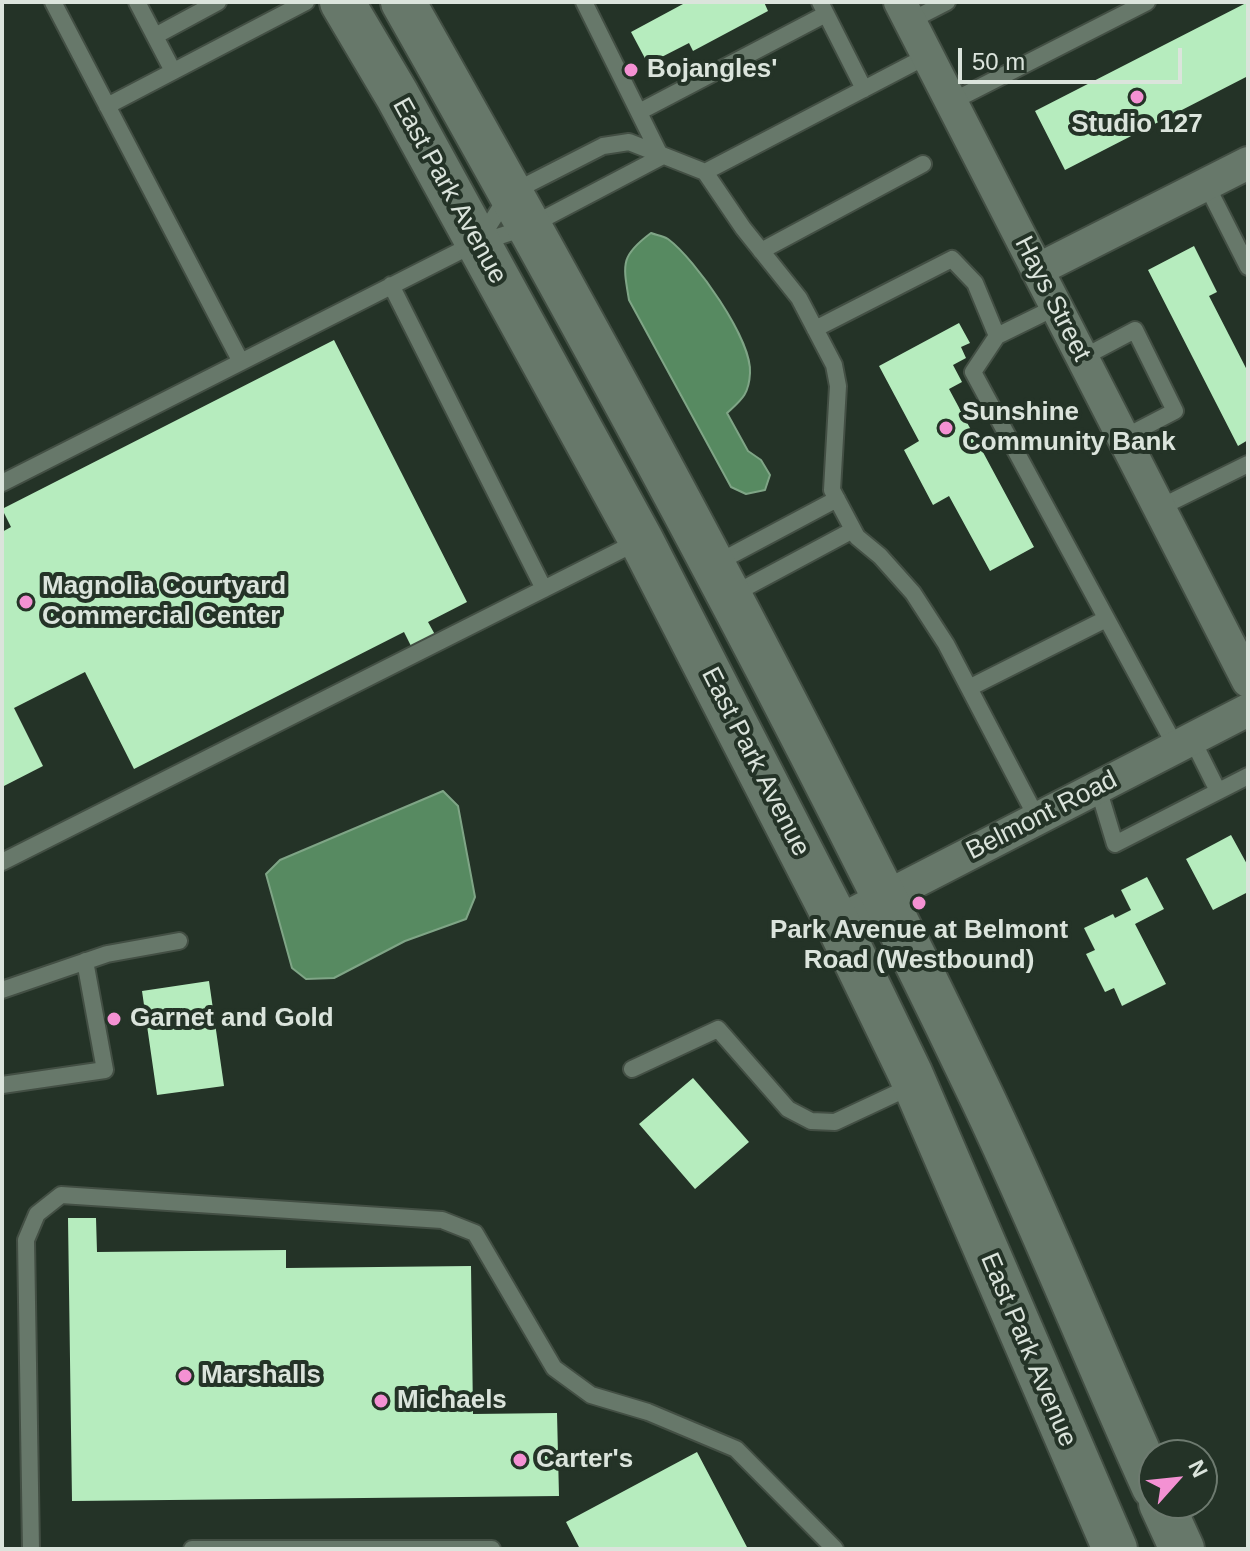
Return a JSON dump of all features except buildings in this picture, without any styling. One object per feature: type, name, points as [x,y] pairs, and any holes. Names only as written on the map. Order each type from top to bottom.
[{"type":"main road","name":"East Park Avenue","points":[[342,2],[641,540],[837,922],[914,1084],[1115,1549]]},
{"type":"main road","name":"East Park Avenue","points":[[403,2],[721,581],[883,898],[991,1118],[1138,1451]]},
{"type":"main road","points":[[1168,1519],[1182,1549]]},
{"type":"street","name":"Hays Street","points":[[905,12],[1248,681]]},
{"type":"street","points":[[1037,270],[1248,163]]},
{"type":"street","name":"Belmont Road","points":[[837,922],[1248,710]]},
{"type":"lane","points":[[53,2],[241,362]]},
{"type":"lane","points":[[137,2],[173,71]]},
{"type":"lane","points":[[155,36],[218,2]]},
{"type":"lane","points":[[107,106],[306,2]]},
{"type":"lane","points":[[605,2],[586,6],[661,157]]},
{"type":"lane","points":[[905,12],[947,2]]},
{"type":"lane","points":[[951,102],[1147,2]]},
{"type":"lane","points":[[639,112],[823,8],[864,89]]},
{"type":"lane","points":[[705,172],[927,56]]},
{"type":"lane","points":[[2,483],[478,242],[603,146],[629,142],[705,172],[799,298],[834,365],[838,386],[832,490],[857,537],[880,556],[913,593],[946,644],[1037,818]]},
{"type":"lane","points":[[478,242],[518,211],[661,157]]},
{"type":"lane","points":[[761,251],[923,164]]},
{"type":"lane","points":[[1206,184],[1248,267]]},
{"type":"lane","points":[[815,329],[952,259],[975,283],[997,336]]},
{"type":"lane","points":[[391,285],[544,589]]},
{"type":"lane","points":[[1056,307],[997,336],[973,372],[1106,619],[1218,791]]},
{"type":"lane","points":[[1082,358],[1135,330],[1175,411],[1123,438]]},
{"type":"lane","points":[[1159,508],[1248,464]]},
{"type":"lane","points":[[721,581],[837,499]]},
{"type":"lane","points":[[721,581],[853,530]]},
{"type":"lane","points":[[2,862],[641,540]]},
{"type":"lane","points":[[969,688],[1106,619]]},
{"type":"lane","points":[[1098,788],[1115,844],[1248,776]]},
{"type":"lane","points":[[2,990],[107,954],[179,941]]},
{"type":"lane","points":[[2,1085],[105,1070],[85,961]]},
{"type":"lane","points":[[632,1069],[718,1029],[788,1109],[811,1121],[835,1122],[914,1084]]},
{"type":"lane","points":[[31,1549],[26,1240],[37,1214],[61,1195],[442,1220],[475,1233],[554,1368],[591,1395],[648,1412],[736,1449],[835,1549]]},
{"type":"lane","points":[[192,1549],[492,1549]]},
{"type":"shaded area","points":[[651,233],[668,239],[692,264],[720,301],[742,341],[750,373],[748,387],[727,413],[748,451],[761,460],[770,475],[765,490],[746,494],[731,487],[629,300],[626,262],[634,248]]},
{"type":"shaded area","points":[[443,791],[458,806],[475,897],[466,919],[405,941],[334,978],[306,979],[292,968],[266,874],[280,860]]},
{"type":"place","name":"Bojangles'","points":[[631,70]]},
{"type":"place","name":"Studio 127","points":[[1137,97]]},
{"type":"place","name":"Sunshine Community Bank","points":[[946,428]]},
{"type":"place","name":"Magnolia Courtyard Commercial Center","points":[[26,602]]},
{"type":"place","name":"Park Avenue at Belmont Road (Westbound)","points":[[919,903]]},
{"type":"place","name":"Garnet and Gold","points":[[114,1019]]},
{"type":"place","name":"Marshalls","points":[[185,1376]]},
{"type":"place","name":"Michaels","points":[[381,1401]]},
{"type":"place","name":"Carter's","points":[[520,1460]]}]
